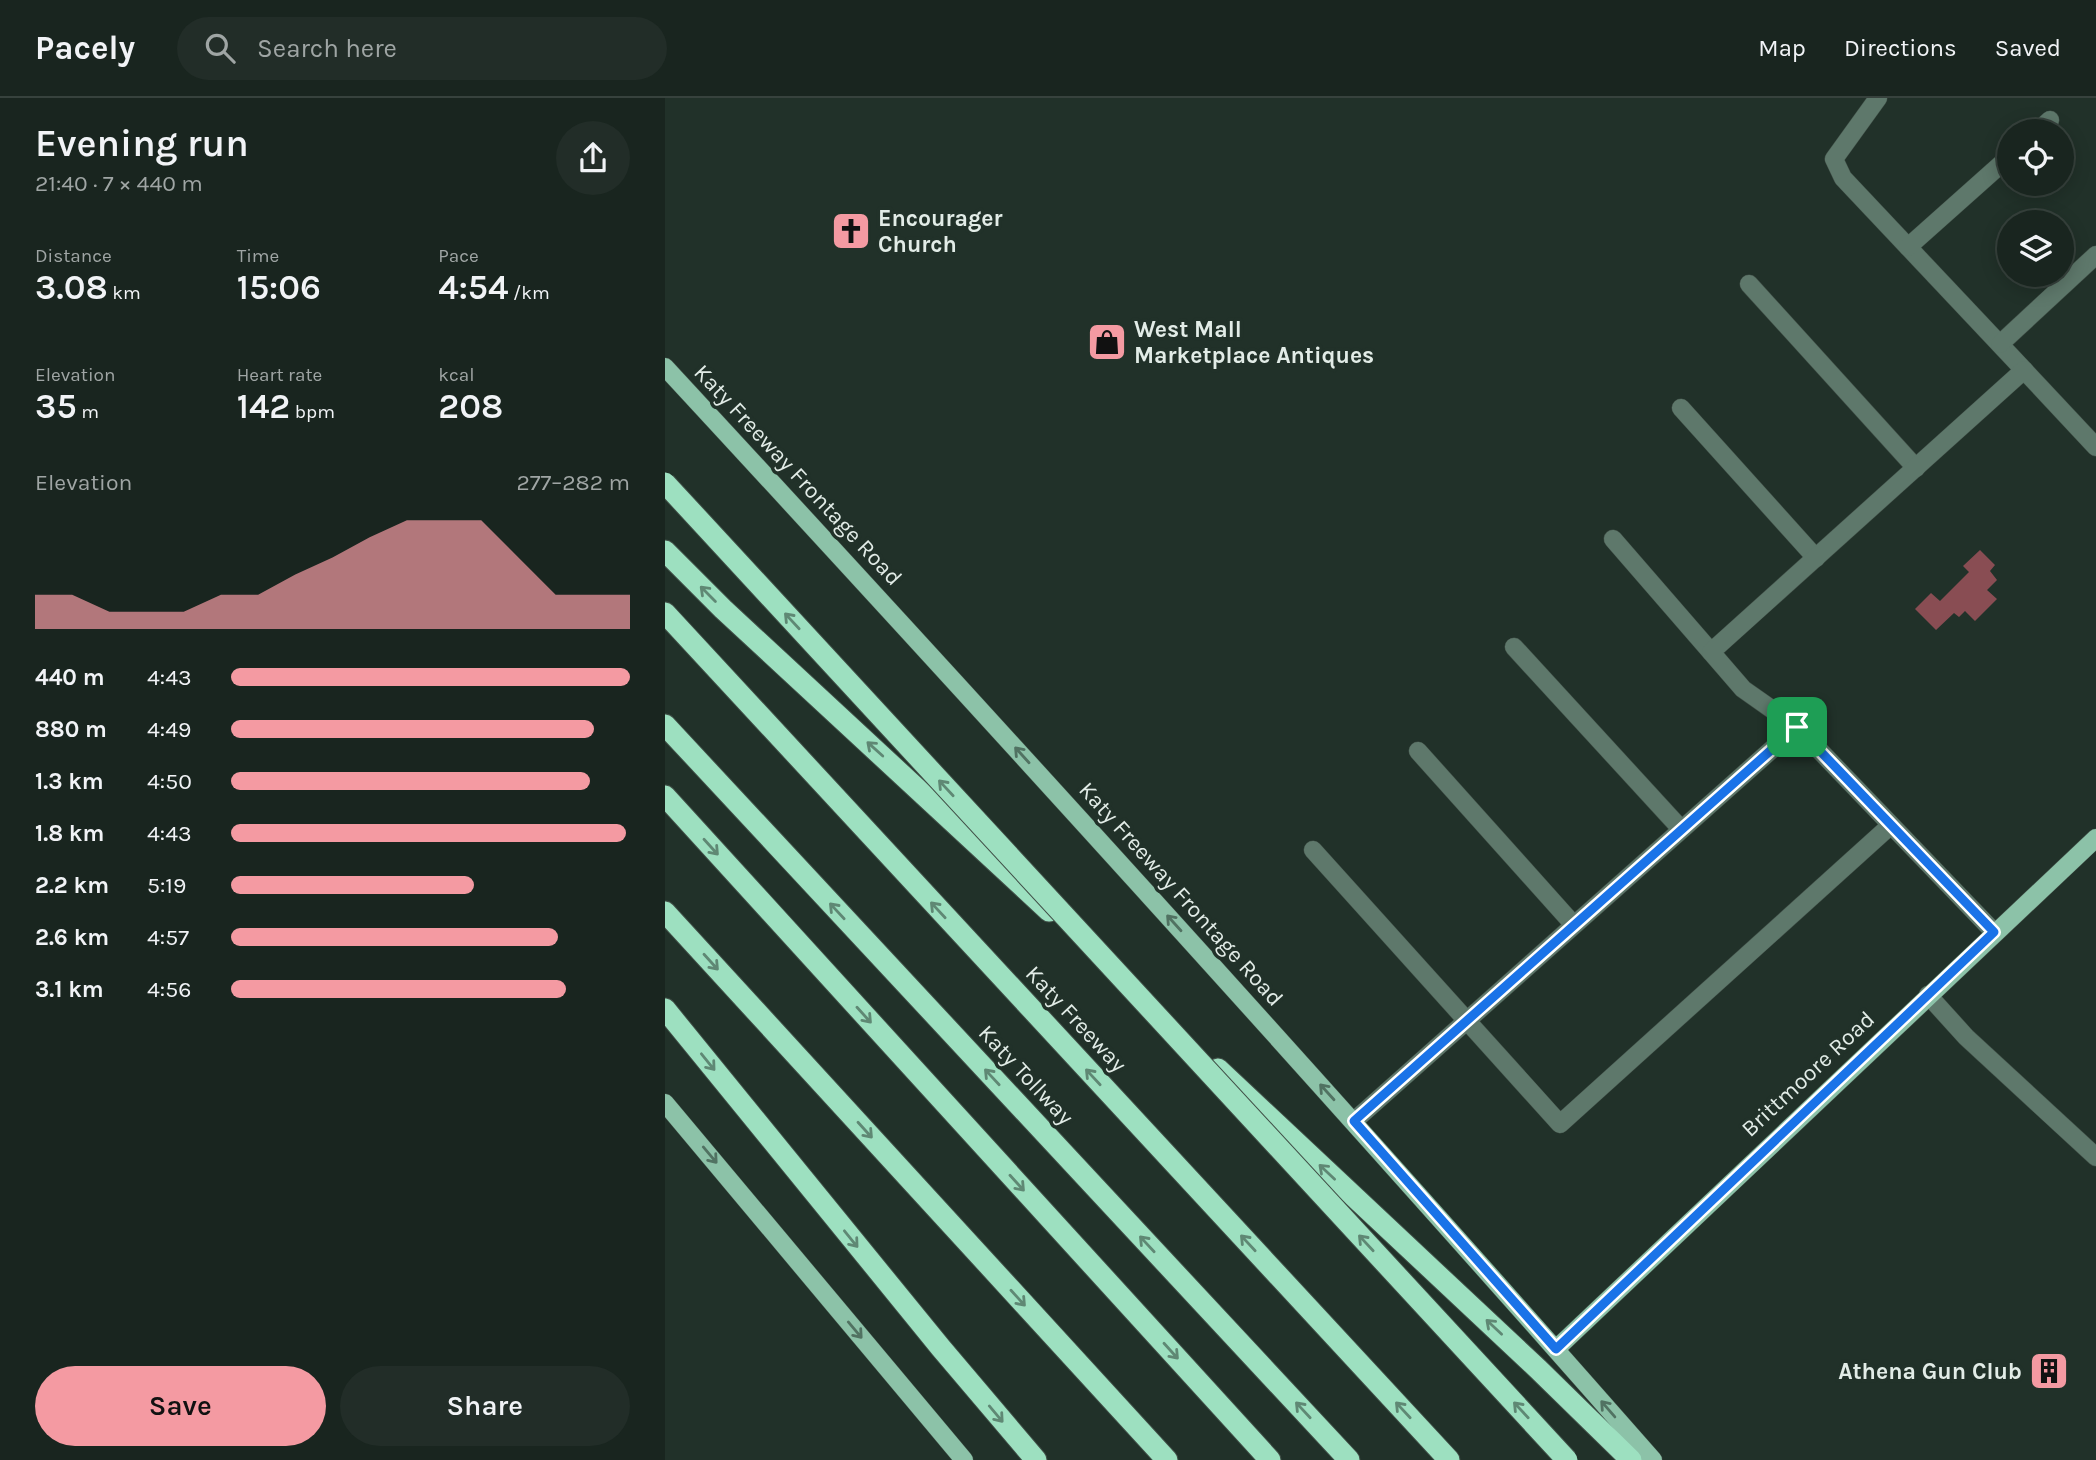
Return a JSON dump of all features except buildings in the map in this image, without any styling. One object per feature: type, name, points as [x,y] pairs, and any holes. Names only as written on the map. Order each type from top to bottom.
[{"type":"highway","points":[[665,484],[1567,1460]]},
{"type":"highway","points":[[665,551],[723,609],[1538,1369],[1630,1460]]},
{"type":"highway","name":"Katy Freeway","points":[[665,613],[1450,1460]]},
{"type":"highway","name":"Katy Tollway","points":[[665,725],[1349,1460]]},
{"type":"highway","points":[[665,796],[1270,1460]]},
{"type":"highway","points":[[665,912],[1167,1460]]},
{"type":"highway","points":[[665,1009],[1036,1460]]},
{"type":"main road","name":"Katy Freeway Frontage Road","points":[[665,367],[1354,1121],[1653,1460]]},
{"type":"main road","name":"Brittmoore Road","points":[[1556,1349],[2096,838]]},
{"type":"main road","points":[[665,1103],[964,1460]]},
{"type":"lane","points":[[1878,98],[1834,159],[1843,178],[2095,443]]},
{"type":"lane","points":[[1908,247],[1997,168]]},
{"type":"lane","points":[[2000,344],[2096,255]]},
{"type":"lane","points":[[1749,284],[1916,468]]},
{"type":"lane","points":[[1711,652],[2024,370]]},
{"type":"lane","points":[[1681,408],[1815,558]]},
{"type":"lane","points":[[1613,539],[1743,689],[1797,727],[1994,932]]},
{"type":"lane","points":[[1514,648],[1681,829]]},
{"type":"lane","points":[[1354,1121],[1797,727]]},
{"type":"lane","points":[[1418,751],[1573,924]]},
{"type":"lane","points":[[1313,850],[1560,1124],[1891,825]]},
{"type":"lane","points":[[1928,995],[1966,1038],[2096,1157]]},
{"type":"shaded area","points":[[1980,550],[1995,565],[1990,571],[1997,580],[1987,590],[1997,599],[1975,621],[1965,611],[1959,617],[1954,613],[1936,630],[1915,609],[1931,593],[1940,601],[1969,572],[1963,566]]},
{"type":"place","name":"Encourager Church","points":[[851,231]]},
{"type":"place","name":"West Mall Marketplace Antiques","points":[[1107,342]]},
{"type":"place","name":"Athena Gun Club","points":[[2049,1371]]},
{"type":"route","points":[[1797,727],[1994,932],[1556,1349],[1354,1121],[1797,727]]}]
